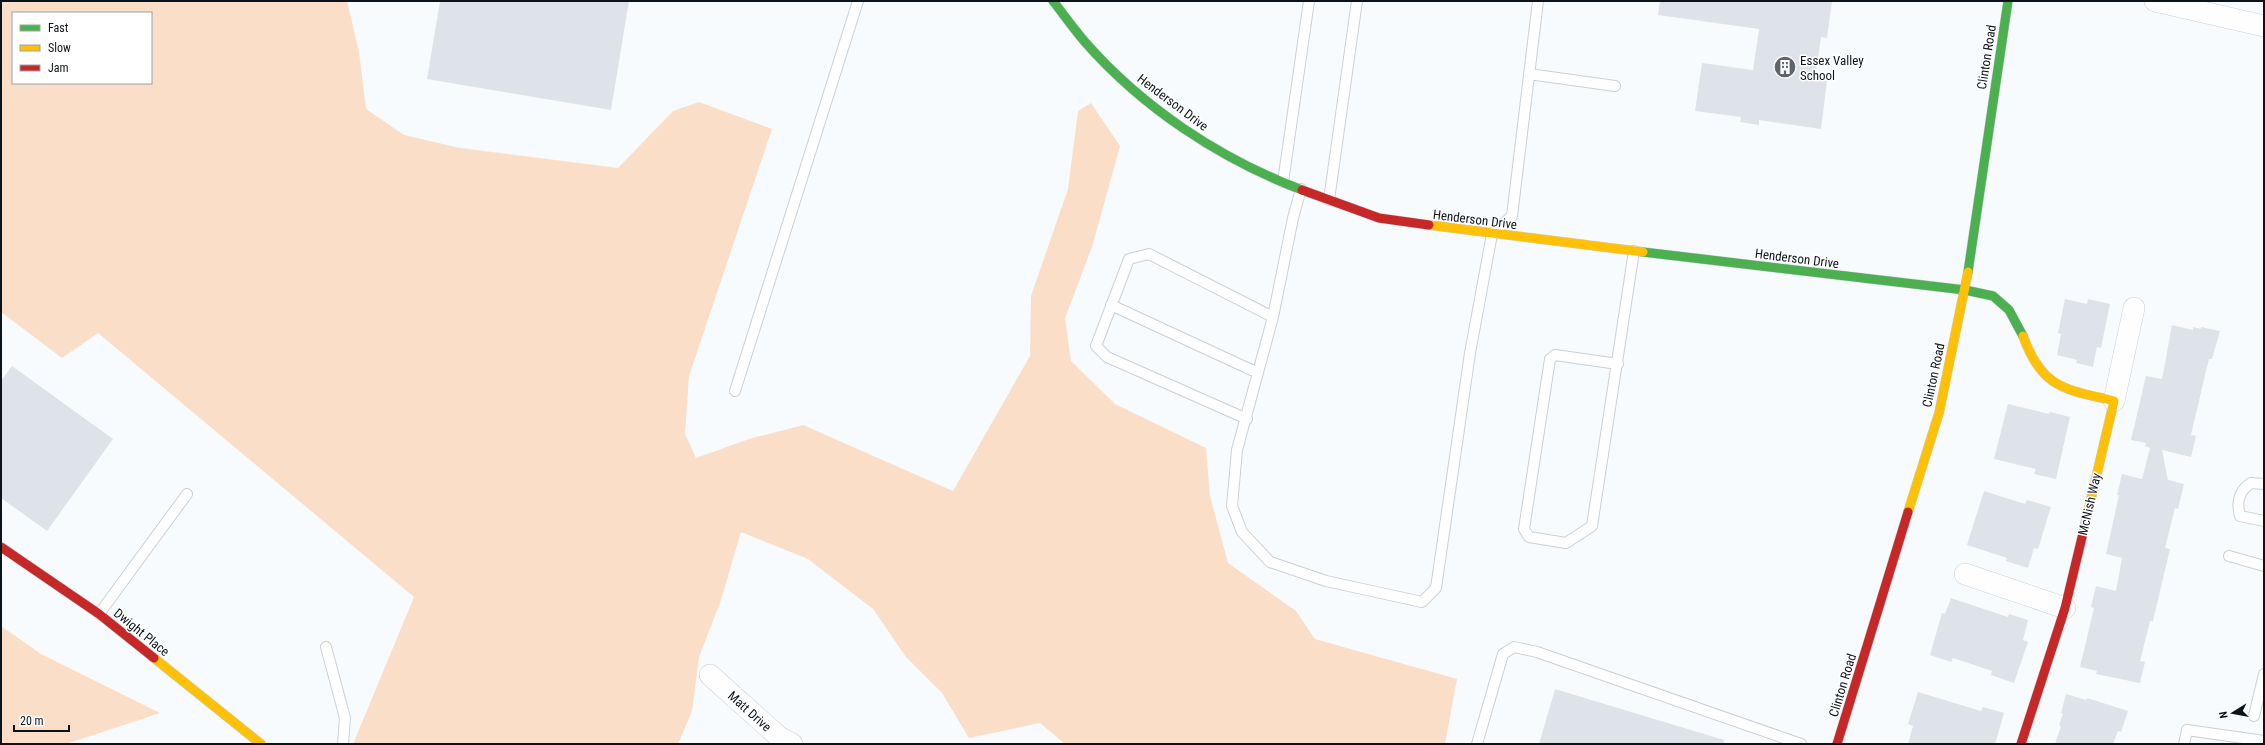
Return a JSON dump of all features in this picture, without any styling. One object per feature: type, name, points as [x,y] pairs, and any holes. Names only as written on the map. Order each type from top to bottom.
[{"type":"street","name":"Henderson Drive","points":[[1053,1],[1085,42],[1120,77],[1169,119],[1217,150],[1268,177],[1379,218],[1634,252],[1965,290]]},
{"type":"street","name":"Clinton Road","points":[[1837,744],[1939,413],[1965,290],[2008,1]]},
{"type":"street","points":[[2155,1],[2264,26]]},
{"type":"street","points":[[1965,290],[1993,296],[2009,310],[2022,332],[2030,355],[2046,376],[2064,389],[2114,401]]},
{"type":"street","name":"McNish Way","points":[[2021,744],[2065,608],[2114,401],[2134,308]]},
{"type":"street","name":"Dwight Place","points":[[1,547],[99,614],[261,744]]},
{"type":"street","points":[[1965,574],[2065,608]]},
{"type":"street","name":"Matt Drive","points":[[710,675],[779,737],[792,744]]},
{"type":"lane","points":[[735,391],[858,1]]},
{"type":"lane","points":[[1283,182],[1310,1]]},
{"type":"lane","points":[[1330,200],[1358,1]]},
{"type":"lane","points":[[1301,189],[1293,218],[1273,317],[1247,419],[1237,450],[1232,506],[1242,532],[1270,562],[1326,581],[1422,602],[1436,588],[1470,353],[1492,234],[1512,216],[1538,1]]},
{"type":"lane","points":[[1529,74],[1615,86]]},
{"type":"lane","points":[[1618,364],[1555,354],[1550,359],[1524,529],[1529,537],[1566,543],[1592,526],[1618,364],[1634,252]]},
{"type":"lane","points":[[1247,419],[1107,357],[1096,346],[1129,259],[1149,254],[1273,317]]},
{"type":"lane","points":[[1111,305],[1258,372]]},
{"type":"lane","points":[[2264,484],[2251,482],[2242,489],[2237,504],[2240,516],[2264,521]]},
{"type":"lane","points":[[99,614],[187,494]]},
{"type":"lane","points":[[2229,556],[2264,566]]},
{"type":"lane","points":[[326,647],[345,718],[343,744]]},
{"type":"lane","points":[[1477,744],[1503,654],[1514,647],[1537,652],[1801,744]]},
{"type":"lane","points":[[2254,716],[2264,674]]},
{"type":"lane","points":[[2184,744],[2187,730],[2264,741]]},
{"type":"shaded area","points":[[1,1],[347,1],[359,52],[366,109],[404,135],[460,148],[618,168],[673,111],[699,102],[772,129],[689,376],[685,434],[696,458],[749,439],[803,425],[953,491],[1030,356],[1031,296],[1068,189],[1078,111],[1091,103],[1120,146],[1092,247],[1065,318],[1071,361],[1115,404],[1206,448],[1210,496],[1228,563],[1296,611],[1315,639],[1457,679],[1445,744],[1065,744],[1040,723],[969,738],[942,693],[906,657],[873,609],[808,559],[741,532],[721,600],[699,657],[692,711],[678,744],[353,744],[414,597],[98,333],[62,358],[1,312]]},
{"type":"shaded area","points":[[1,626],[41,654],[160,713],[66,744],[1,744]]},
{"type":"building","points":[[440,1],[629,1],[611,110],[427,79]]},
{"type":"building","name":"Essex Valley School","points":[[1660,1],[1832,1],[1827,38],[1821,37],[1815,79],[1827,81],[1821,129],[1759,120],[1759,125],[1740,122],[1741,117],[1695,111],[1702,63],[1753,70],[1759,29],[1658,15]]},
{"type":"building","points":[[2065,299],[2087,304],[2088,299],[2110,304],[2101,348],[2097,347],[2093,367],[2076,363],[2077,360],[2057,355],[2061,334],[2058,333]]},
{"type":"building","points":[[2172,325],[2193,330],[2193,327],[2201,329],[2201,327],[2220,331],[2212,359],[2209,359],[2191,435],[2196,436],[2191,457],[2162,450],[2168,480],[2184,484],[2178,509],[2175,508],[2165,548],[2170,549],[2153,621],[2150,621],[2140,661],[2145,662],[2140,683],[2096,674],[2097,671],[2080,667],[2094,608],[2091,607],[2096,586],[2116,591],[2122,558],[2106,554],[2119,495],[2117,495],[2122,474],[2142,479],[2150,448],[2145,446],[2146,443],[2131,440],[2146,376],[2162,379]]},
{"type":"building","points":[[12,366],[113,439],[47,531],[1,498],[1,381]]},
{"type":"building","points":[[2008,404],[2049,414],[2050,412],[2070,417],[2056,479],[2034,474],[2036,469],[1994,459]]},
{"type":"building","points":[[1984,491],[2025,504],[2027,500],[2051,507],[2038,549],[2034,548],[2028,568],[2006,561],[2007,558],[1967,545]]},
{"type":"building","points":[[1951,598],[2008,617],[2009,614],[2028,620],[2023,640],[2028,642],[2014,683],[1991,675],[1992,671],[1953,658],[1951,662],[1930,655],[1942,613],[1945,614]]},
{"type":"building","points":[[1555,689],[1724,740],[1724,744],[1539,744]]},
{"type":"building","points":[[1918,692],[1981,711],[1983,707],[2004,713],[1995,744],[1908,744],[1913,726],[1908,724]]},
{"type":"building","points":[[2066,694],[2086,700],[2087,698],[2128,711],[2121,732],[2118,731],[2113,744],[2055,744],[2061,726],[2059,725],[2063,714],[2061,713]]},
{"type":"traffic: fast","points":[[1053,1],[1085,42],[1108,66],[1132,89],[1158,110],[1184,129],[1213,147],[1242,163],[1302,190]]},
{"type":"traffic: fast","points":[[1968,272],[2008,1]]},
{"type":"traffic: fast","points":[[1643,252],[1965,290],[1993,296],[2009,310],[2023,336]]},
{"type":"traffic: slow","points":[[1429,225],[1643,252]]},
{"type":"traffic: slow","points":[[1908,512],[1939,413],[1968,272]]},
{"type":"traffic: slow","points":[[2023,336],[2030,354],[2038,367],[2047,377],[2057,384],[2069,389],[2114,401],[2083,533]]},
{"type":"traffic: slow","points":[[154,658],[261,744]]},
{"type":"traffic: jam","points":[[1302,190],[1379,218],[1429,225]]},
{"type":"traffic: jam","points":[[1837,744],[1908,512]]},
{"type":"traffic: jam","points":[[2021,744],[2065,608],[2083,533]]},
{"type":"traffic: jam","points":[[1,547],[99,614],[154,658]]},
{"type":"place","name":"Essex Valley School","points":[[1785,67]]}]
